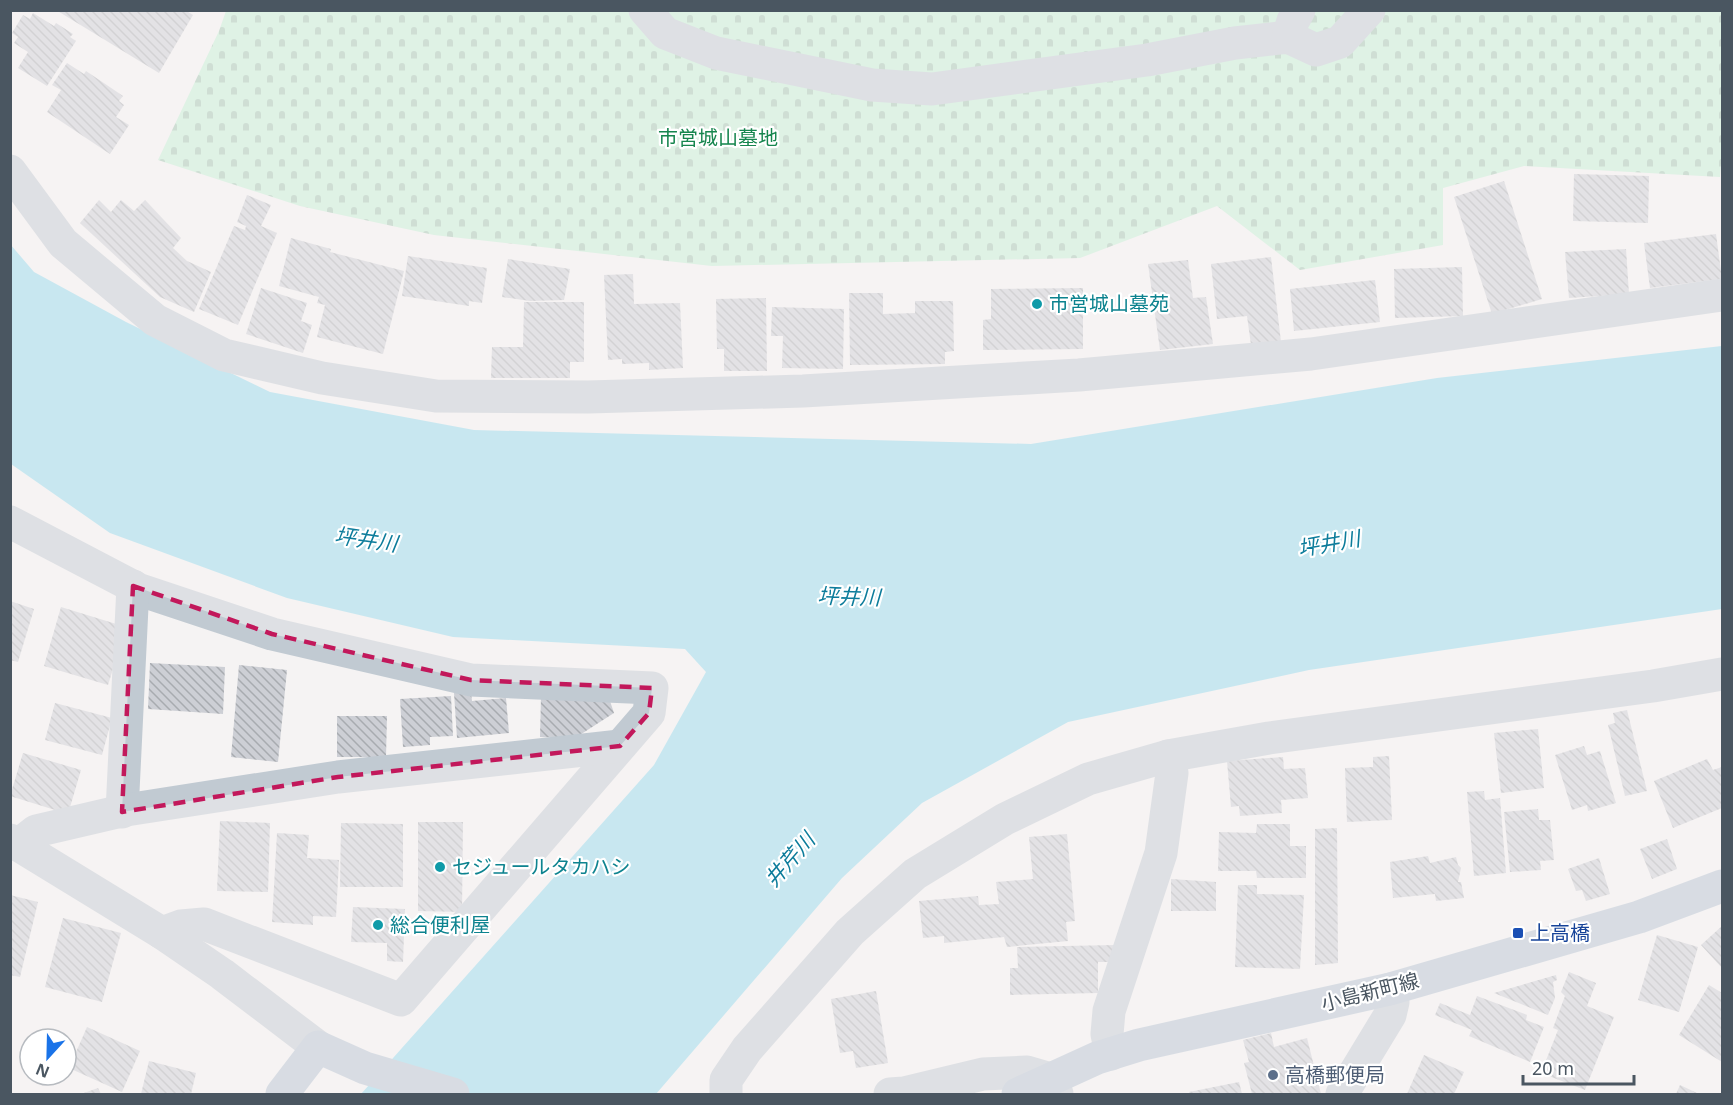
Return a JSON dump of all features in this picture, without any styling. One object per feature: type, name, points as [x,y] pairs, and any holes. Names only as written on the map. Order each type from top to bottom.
[{"type":"main road","name":"小島新町線","points":[[1018,1095],[1054,1087],[1097,1058],[1139,1045],[1390,989],[1639,916],[1722,886]]},
{"type":"main road","points":[[282,1095],[318,1047],[365,1068],[453,1095]]},
{"type":"street","points":[[645,10],[665,33],[716,53],[872,85],[932,89],[1147,60],[1235,43],[1294,24],[1316,50],[1340,42],[1369,10]]},
{"type":"street","points":[[10,171],[63,243],[156,320],[224,356],[322,378],[436,396],[588,397],[803,391],[1079,375],[1311,354],[1722,295]]},
{"type":"street","points":[[10,522],[133,586],[272,634],[471,680],[652,688],[650,713],[401,1000],[204,924],[181,926],[162,933]]},
{"type":"street","points":[[122,812],[133,586]]},
{"type":"street","points":[[726,1095],[726,1080],[747,1049],[850,932],[915,874],[1005,819],[1088,779],[1168,756],[1269,738],[1641,688],[1722,674]]},
{"type":"street","points":[[14,842],[36,831],[122,812],[338,777],[620,746]]},
{"type":"street","points":[[1111,1054],[1107,1034],[1109,1011],[1161,853],[1172,773],[1168,756]]},
{"type":"street","points":[[14,842],[162,933],[222,974],[318,1047]]},
{"type":"street","points":[[1342,1095],[1390,1015],[1393,1002],[1390,989]]},
{"type":"street","points":[[890,1095],[983,1074],[1027,1072],[1054,1087]]},
{"type":"highlighted area","points":[[133,586],[272,634],[471,680],[652,688],[649,713],[620,746],[338,777],[122,812]]},
{"type":"green space","name":"市営城山墓地","points":[[226,11],[1722,11],[1720,177],[1524,166],[1443,188],[1443,245],[1300,270],[1217,206],[1080,258],[712,266],[434,235],[300,206],[158,160],[219,31]]},
{"type":"water","points":[[10,244],[34,272],[126,322],[270,392],[474,430],[1031,444],[1437,378],[1722,346],[1722,609],[1309,670],[1068,722],[922,803],[842,878],[656,1094],[361,1094],[654,765],[706,672],[685,649],[453,637],[287,598],[110,533],[11,464]]},
{"type":"building","points":[[56,10],[185,10],[193,15],[159,73]]},
{"type":"building","points":[[33,13],[54,26],[56,23],[73,34],[70,37],[76,41],[47,86],[18,68],[28,52],[14,43],[18,37],[12,33],[23,15],[30,19]]},
{"type":"building","points":[[67,63],[84,74],[86,71],[123,96],[119,101],[124,105],[116,117],[129,125],[110,154],[47,112],[61,90],[52,85]]},
{"type":"building","points":[[1574,174],[1649,176],[1648,223],[1573,221]]},
{"type":"building","points":[[1504,181],[1542,299],[1492,314],[1454,197]]},
{"type":"building","points":[[247,195],[271,205],[261,226],[277,233],[238,325],[199,309],[234,226],[245,230],[246,226],[237,222]]},
{"type":"building","points":[[99,200],[111,212],[121,200],[134,211],[145,200],[181,238],[173,248],[187,261],[211,272],[194,312],[160,297],[80,223]]},
{"type":"building","points":[[1716,234],[1722,279],[1650,288],[1644,243]]},
{"type":"building","points":[[291,238],[331,249],[330,252],[404,271],[383,354],[317,337],[325,305],[317,303],[319,297],[279,286]]},
{"type":"building","points":[[1626,249],[1629,294],[1569,298],[1565,252]]},
{"type":"building","points":[[408,256],[487,268],[482,303],[469,301],[469,306],[402,296]]},
{"type":"building","points":[[1271,257],[1281,342],[1251,345],[1247,316],[1217,319],[1211,264]]},
{"type":"building","points":[[508,259],[570,269],[564,300],[530,301],[502,297]]},
{"type":"building","points":[[1188,260],[1193,298],[1206,297],[1213,344],[1160,350],[1148,264]]},
{"type":"building","points":[[1462,267],[1463,316],[1395,318],[1394,269]]},
{"type":"building","points":[[633,274],[634,304],[680,303],[683,368],[649,370],[649,363],[622,364],[622,359],[608,360],[604,275]]},
{"type":"building","points":[[1375,280],[1380,322],[1294,331],[1290,289]]},
{"type":"building","points":[[261,288],[307,303],[301,321],[312,325],[303,353],[246,334]]},
{"type":"building","name":"市営城山墓苑","points":[[1083,288],[1083,349],[983,350],[983,320],[991,319],[991,289]]},
{"type":"building","points":[[849,293],[883,293],[883,314],[915,313],[915,301],[953,301],[954,351],[945,352],[945,364],[850,365]]},
{"type":"building","points":[[766,298],[767,371],[724,371],[724,349],[717,349],[716,299]]},
{"type":"building","points":[[524,302],[584,302],[584,362],[570,362],[570,378],[491,378],[492,347],[523,347]]},
{"type":"building","points":[[772,307],[844,309],[843,369],[782,368],[783,336],[771,336]]},
{"type":"building","points":[[10,601],[34,609],[18,662],[10,660]]},
{"type":"building","points":[[61,607],[126,627],[108,685],[44,666]]},
{"type":"building","points":[[150,663],[225,667],[223,714],[148,709]]},
{"type":"building","points":[[239,665],[287,670],[278,762],[231,757]]},
{"type":"building","points":[[471,692],[472,701],[506,698],[509,733],[457,738],[454,693]]},
{"type":"building","points":[[451,696],[453,736],[430,737],[430,745],[403,747],[400,699]]},
{"type":"building","points":[[541,697],[609,698],[614,713],[575,738],[540,737]]},
{"type":"building","points":[[55,703],[112,718],[102,755],[45,740]]},
{"type":"building","points":[[1627,710],[1647,791],[1625,796],[1608,725],[1615,723],[1613,713]]},
{"type":"building","points":[[337,716],[387,716],[386,757],[337,757]]},
{"type":"building","points":[[1538,729],[1544,788],[1501,793],[1494,733]]},
{"type":"building","points":[[1584,746],[1587,755],[1600,751],[1616,803],[1588,811],[1587,805],[1572,810],[1555,755]]},
{"type":"building","points":[[23,753],[81,770],[68,814],[10,796]]},
{"type":"building","points":[[1389,756],[1392,820],[1347,822],[1345,768],[1373,767],[1373,757]]},
{"type":"building","points":[[1283,757],[1284,769],[1305,768],[1308,798],[1281,800],[1282,813],[1240,816],[1239,806],[1231,807],[1227,761]]},
{"type":"building","points":[[1707,759],[1713,770],[1722,767],[1722,808],[1673,828],[1654,781]]},
{"type":"building","points":[[1484,791],[1485,800],[1500,798],[1506,873],[1474,876],[1467,792]]},
{"type":"building","points":[[1538,809],[1539,820],[1550,820],[1554,860],[1540,861],[1541,870],[1510,872],[1504,812]]},
{"type":"building","points":[[220,821],[270,823],[268,892],[217,891]]},
{"type":"building","name":"セジュールタカハシ","points":[[418,822],[463,822],[462,912],[418,911]]},
{"type":"building","points":[[341,823],[403,824],[403,887],[340,887]]},
{"type":"building","points":[[1257,824],[1290,824],[1290,846],[1306,846],[1306,878],[1257,878],[1256,871],[1218,871],[1219,832],[1256,833]]},
{"type":"building","points":[[1337,828],[1338,963],[1315,965],[1315,829]]},
{"type":"building","points":[[277,833],[309,835],[307,858],[339,860],[336,917],[313,916],[313,925],[272,922]]},
{"type":"building","points":[[1067,834],[1075,921],[1066,922],[1068,941],[1007,947],[1004,937],[944,943],[944,936],[923,938],[919,901],[978,896],[979,905],[999,904],[996,882],[1033,879],[1029,837]]},
{"type":"building","points":[[1667,839],[1677,869],[1652,879],[1640,849]]},
{"type":"building","points":[[1428,856],[1430,863],[1456,857],[1461,868],[1458,882],[1461,882],[1464,898],[1436,901],[1435,894],[1393,898],[1390,862]]},
{"type":"building","points":[[1599,858],[1610,894],[1586,901],[1582,890],[1576,891],[1568,869]]},
{"type":"building","points":[[1171,879],[1216,882],[1216,911],[1171,911]]},
{"type":"building","points":[[1238,885],[1257,885],[1257,894],[1304,895],[1300,969],[1235,967]]},
{"type":"building","points":[[10,895],[38,902],[20,977],[10,975]]},
{"type":"building","name":"総合便利屋","points":[[353,907],[405,909],[403,962],[387,961],[387,943],[351,942]]},
{"type":"building","points":[[63,918],[121,933],[102,1002],[45,987]]},
{"type":"building","points":[[1722,926],[1722,968],[1701,945]]},
{"type":"building","points":[[1657,935],[1698,947],[1679,1012],[1638,1000]]},
{"type":"building","points":[[1115,945],[1115,962],[1098,962],[1098,993],[1010,995],[1010,968],[1018,968],[1017,947]]},
{"type":"building","points":[[1569,972],[1596,983],[1587,1006],[1614,1017],[1585,1090],[1541,1073],[1558,1030],[1553,1028],[1565,996],[1561,992]]},
{"type":"building","points":[[1556,975],[1557,980],[1553,982],[1555,998],[1548,1015],[1494,993]]},
{"type":"building","points":[[1709,985],[1722,993],[1722,1062],[1679,1035]]},
{"type":"building","points":[[876,991],[888,1063],[856,1068],[853,1051],[840,1053],[831,999]]},
{"type":"building","points":[[1477,996],[1527,1015],[1526,1020],[1544,1027],[1530,1062],[1469,1036],[1472,1030],[1435,1015],[1440,1003],[1470,1015]]},
{"type":"building","points":[[87,1027],[140,1051],[122,1092],[78,1072],[78,1048]]},
{"type":"building","points":[[1271,1033],[1274,1047],[1307,1038],[1321,1094],[1252,1094],[1244,1063],[1249,1062],[1243,1040]]},
{"type":"building","points":[[1424,1055],[1464,1072],[1454,1094],[1407,1094]]},
{"type":"building","points":[[149,1061],[196,1073],[191,1094],[141,1094]]},
{"type":"building","points":[[1239,1082],[1242,1094],[1190,1094],[1189,1092]]},
{"type":"building","points":[[1680,1085],[1699,1094],[1676,1094]]},
{"type":"building","points":[[98,1088],[101,1094],[81,1094]]},
{"type":"place","name":"市営城山墓苑","points":[[1037,304]]},
{"type":"place","name":"セジュールタカハシ","points":[[440,867]]},
{"type":"place","name":"総合便利屋","points":[[378,925]]},
{"type":"place","name":"上高橋","points":[[1518,933]]},
{"type":"place","name":"高橋郵便局","points":[[1273,1075]]},
{"type":"water label","name":"坪井川","points":[[366,540]]},
{"type":"water label","name":"坪井川","points":[[1329,544]]},
{"type":"water label","name":"坪井川","points":[[849,597]]},
{"type":"water label","name":"井芹川","points":[[790,860]]}]
